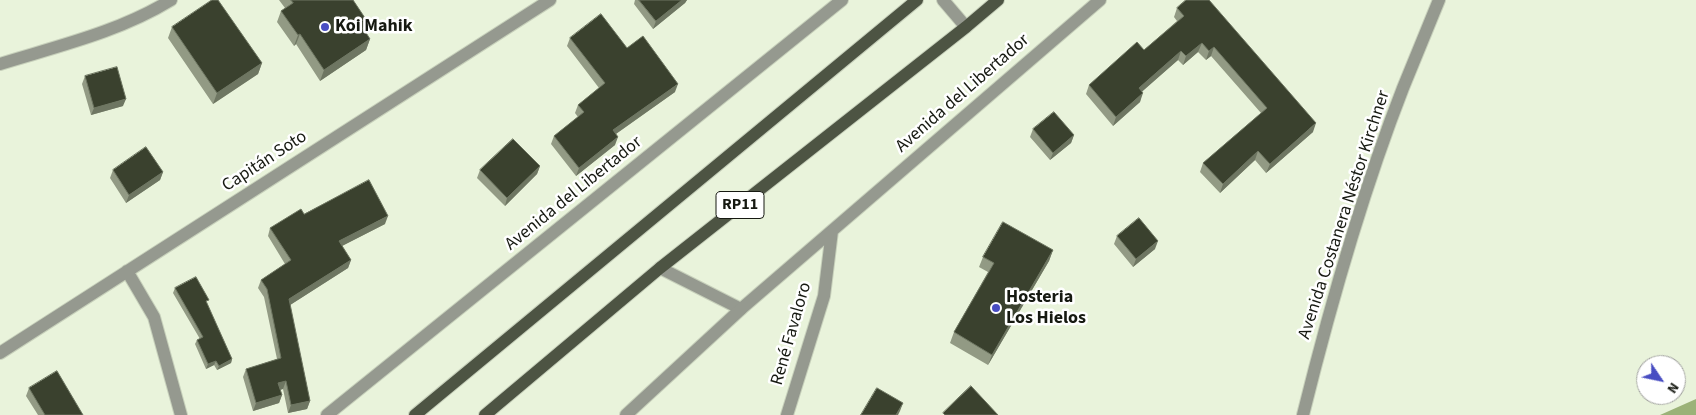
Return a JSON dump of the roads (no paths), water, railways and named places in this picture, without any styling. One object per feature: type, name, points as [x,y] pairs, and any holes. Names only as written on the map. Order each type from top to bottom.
[{"type":"main road","name":"RP11","points":[[415,415],[917,0]]},
{"type":"main road","name":"RP11","points":[[486,415],[660,268],[998,0]]},
{"type":"street","points":[[0,64],[117,27],[157,9],[171,0]]},
{"type":"street","name":"Capitán Soto","points":[[0,353],[550,0]]},
{"type":"street","name":"Avenida del Libertador","points":[[327,415],[842,0]]},
{"type":"street","points":[[943,0],[966,27]]},
{"type":"street","name":"Avenida del Libertador","points":[[626,415],[742,309],[1100,0]]},
{"type":"street","name":"Avenida Costanera Néstor Kirchner","points":[[1303,415],[1360,212],[1403,89],[1439,0]]},
{"type":"street","name":"René Favaloro","points":[[787,415],[824,296],[832,231]]},
{"type":"street","points":[[660,268],[742,309]]},
{"type":"street","points":[[127,271],[154,317],[181,415]]},
{"type":"place","name":"Koi Mahik","points":[[325,27]]},
{"type":"place","name":"Hosteria Los Hielos","points":[[996,308]]}]
